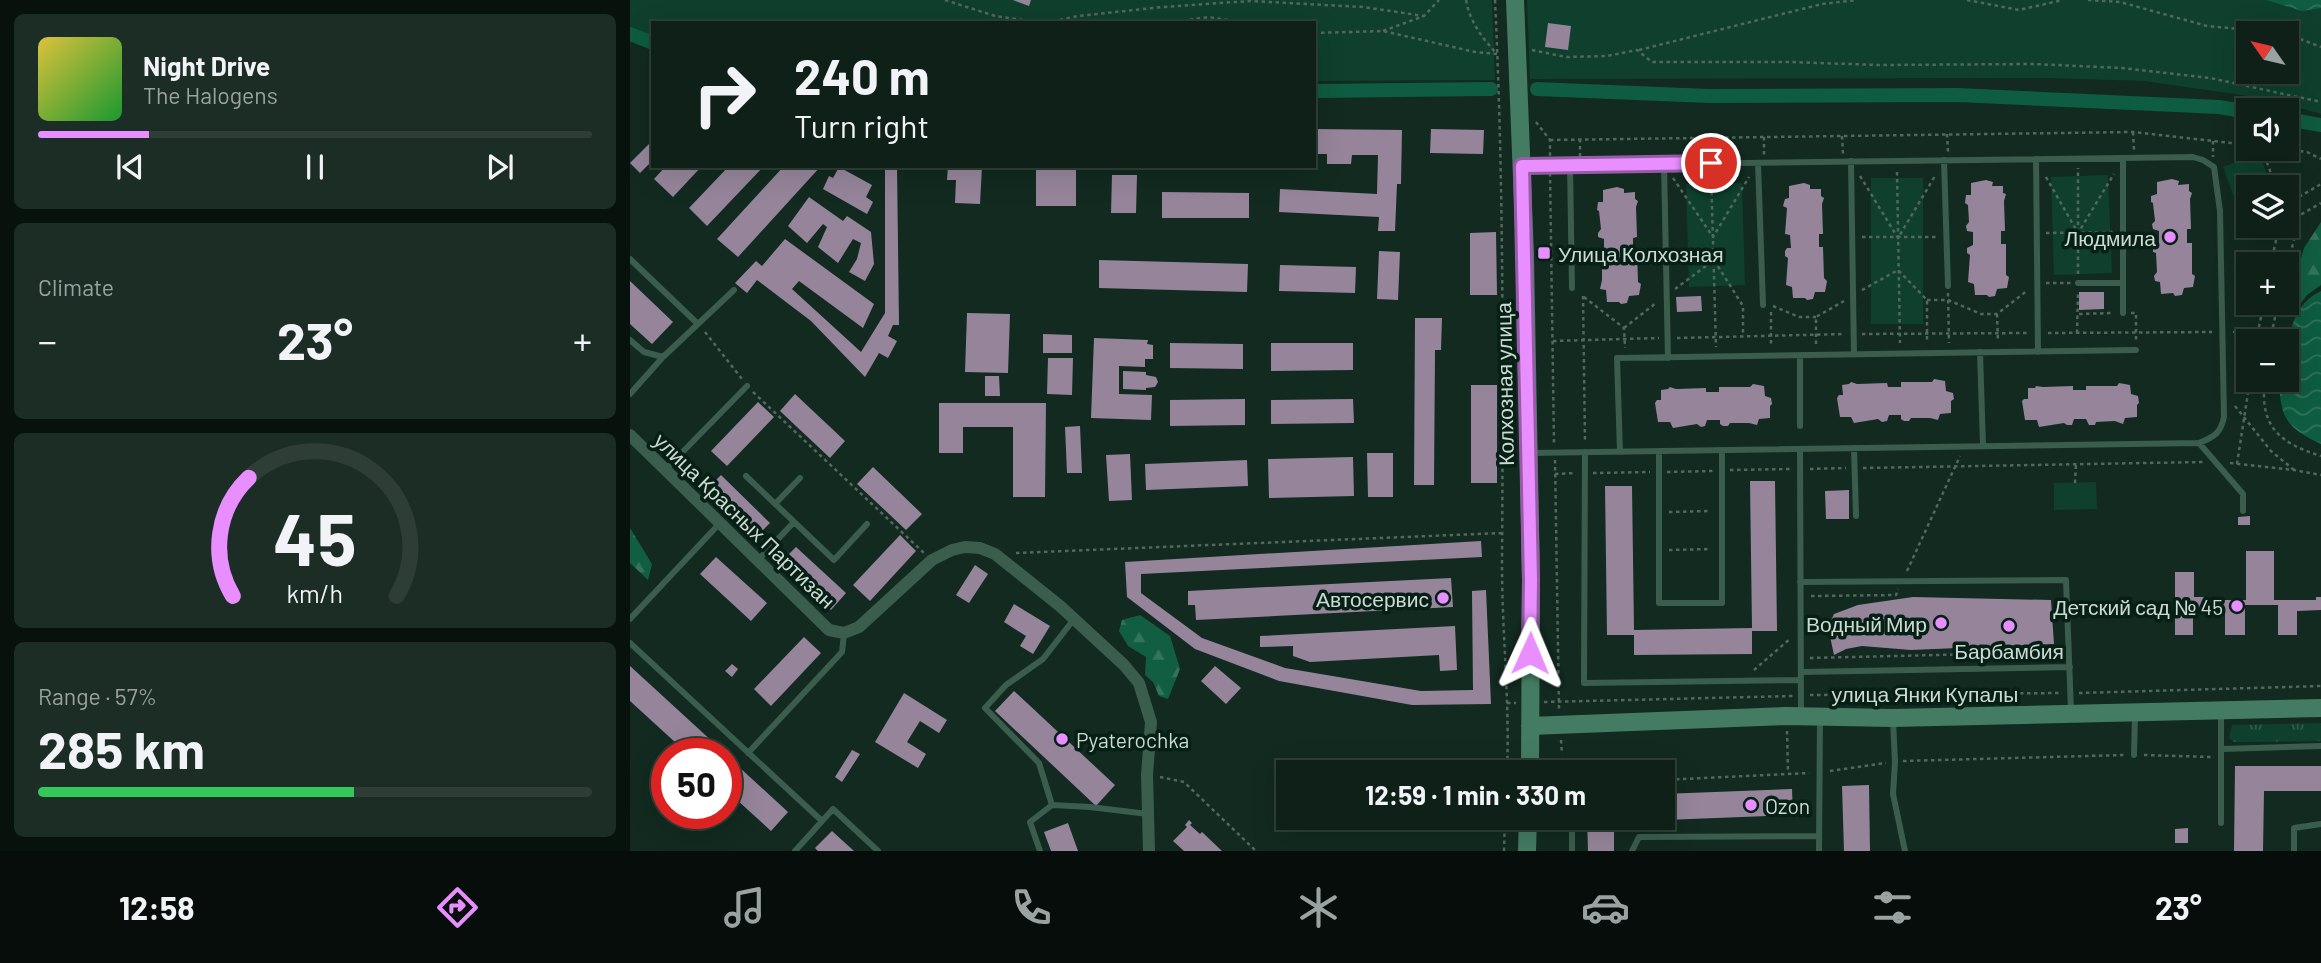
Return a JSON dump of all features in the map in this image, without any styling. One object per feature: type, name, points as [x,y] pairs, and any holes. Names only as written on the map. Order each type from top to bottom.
[{"type":"main road","name":"Колхозная улица","points":[[1515,0],[1522,166],[1531,580],[1530,760]]},
{"type":"main road","name":"улица Янки Купалы","points":[[1530,726],[1794,716],[1893,718],[2321,708]]},
{"type":"main road","points":[[1527,851],[1528,830]]},
{"type":"street","name":"улица Красных Партизан","points":[[630,435],[829,630],[844,633],[859,627],[932,560],[952,550],[980,548],[995,554],[1074,619],[1139,683],[1151,722],[1147,775],[1149,846]]},
{"type":"lane","points":[[1522,166],[2193,157],[2214,167],[2220,211],[2222,428],[2214,437],[2199,443],[1528,453]]},
{"type":"lane","points":[[2123,158],[2123,313]]},
{"type":"lane","points":[[2036,159],[2038,352]]},
{"type":"lane","points":[[1947,160],[1948,286]]},
{"type":"lane","points":[[1852,161],[1854,355]]},
{"type":"lane","points":[[1761,162],[1763,305]]},
{"type":"lane","points":[[1664,164],[1668,358]]},
{"type":"lane","points":[[1570,165],[1572,288]]},
{"type":"lane","points":[[630,259],[698,324]]},
{"type":"lane","points":[[2078,283],[2123,283]]},
{"type":"lane","points":[[630,394],[663,357],[734,289]]},
{"type":"lane","points":[[630,340],[644,352],[663,357]]},
{"type":"lane","points":[[1620,452],[1617,358],[2136,350]]},
{"type":"lane","points":[[1980,352],[1983,446]]},
{"type":"lane","points":[[1800,355],[1800,426]]},
{"type":"lane","points":[[666,470],[747,386]]},
{"type":"lane","points":[[2199,443],[2243,494],[2243,511]]},
{"type":"lane","points":[[1854,448],[1856,516]]},
{"type":"lane","points":[[1794,716],[1801,695],[1800,449]]},
{"type":"lane","points":[[1658,451],[1659,603],[1722,603],[1722,450]]},
{"type":"lane","points":[[1585,452],[1584,683],[1741,681],[1801,676],[2070,667]]},
{"type":"lane","points":[[746,476],[834,560],[867,524]]},
{"type":"lane","points":[[775,504],[800,478]]},
{"type":"lane","points":[[758,560],[794,522]]},
{"type":"lane","points":[[630,619],[720,523]]},
{"type":"lane","points":[[1800,582],[2066,580],[2071,714]]},
{"type":"lane","points":[[1052,805],[1039,763],[985,709],[1006,685],[1043,659],[1074,619]]},
{"type":"lane","points":[[748,753],[842,652],[844,633]]},
{"type":"lane","points":[[630,643],[822,821]]},
{"type":"lane","points":[[2221,711],[2221,823]]},
{"type":"lane","points":[[2134,755],[2135,713]]},
{"type":"lane","points":[[1819,716],[1819,851]]},
{"type":"lane","points":[[1893,718],[1893,794],[1905,851]]},
{"type":"lane","points":[[2221,749],[2321,746]]},
{"type":"lane","points":[[1040,851],[1030,822],[1052,805],[1148,814]]},
{"type":"lane","points":[[795,851],[833,809],[878,851]]},
{"type":"lane","points":[[2294,851],[2294,828],[2321,824]]},
{"type":"lane","points":[[1572,830],[1573,851]]},
{"type":"lane","points":[[1632,851],[1639,837],[1819,836]]},
{"type":"lane","points":[[1149,846],[1158,851]]},
{"type":"path","points":[[945,0],[995,16],[1030,21]]},
{"type":"path","points":[[1383,31],[1424,16],[1438,0]]},
{"type":"path","points":[[1466,0],[1468,11],[1480,36],[1497,54]]},
{"type":"path","points":[[1495,0],[1500,114],[1502,533],[1507,760]]},
{"type":"path","points":[[1516,50],[1566,58],[1607,57],[1822,4],[1857,0]]},
{"type":"path","points":[[1967,0],[2018,10],[2063,0]]},
{"type":"path","points":[[2088,0],[2120,2],[2207,26],[2236,29]]},
{"type":"path","points":[[1054,21],[1163,7],[1250,1],[1363,7],[1424,16]]},
{"type":"path","points":[[1182,21],[1208,17],[1235,21]]},
{"type":"path","points":[[1316,33],[1383,31],[1475,52],[1497,54]]},
{"type":"path","points":[[2300,39],[2321,47]]},
{"type":"path","points":[[1637,50],[1652,62],[2034,64],[2122,68],[2210,78],[2321,102]]},
{"type":"path","points":[[2133,132],[2135,158]]},
{"type":"path","points":[[1563,760],[1558,702],[1550,141],[2133,132],[2236,144]]},
{"type":"path","points":[[1898,237],[1947,160],[1947,134]]},
{"type":"path","points":[[1842,136],[1843,162]]},
{"type":"path","points":[[1713,237],[1761,162],[1764,138]]},
{"type":"path","points":[[1580,139],[1580,165]]},
{"type":"path","points":[[2299,151],[2321,159]]},
{"type":"path","points":[[2077,333],[2078,158]]},
{"type":"path","points":[[2078,233],[2123,158]]},
{"type":"path","points":[[2036,159],[2078,233]]},
{"type":"path","points":[[1852,161],[1898,237]]},
{"type":"path","points":[[1896,161],[1900,354]]},
{"type":"path","points":[[1711,163],[1716,357]]},
{"type":"path","points":[[1664,164],[1713,237]]},
{"type":"path","points":[[2299,197],[2321,184]]},
{"type":"path","points":[[2291,252],[2300,215],[2321,203]]},
{"type":"path","points":[[2037,233],[2123,232]]},
{"type":"path","points":[[1853,237],[1946,237]]},
{"type":"path","points":[[1714,260],[1743,306],[1743,337]]},
{"type":"path","points":[[1898,270],[1927,300],[1927,353]]},
{"type":"path","points":[[1552,273],[1624,328],[1625,358]]},
{"type":"path","points":[[1927,300],[1948,300],[1981,314],[1997,314],[2037,283],[2078,283]]},
{"type":"path","points":[[1948,286],[1949,353]]},
{"type":"path","points":[[1583,296],[1585,452]]},
{"type":"path","points":[[1771,356],[1771,305],[1799,317],[1816,317]]},
{"type":"path","points":[[1997,314],[1998,352]]},
{"type":"path","points":[[698,324],[747,386],[932,560]]},
{"type":"path","points":[[1553,341],[1854,334],[2236,331]]},
{"type":"path","points":[[2223,392],[2271,451],[2294,470]]},
{"type":"path","points":[[2238,464],[2248,392]]},
{"type":"path","points":[[2265,392],[2264,413],[2271,426],[2286,442],[2321,456]]},
{"type":"path","points":[[1800,597],[1896,595],[1965,447]]},
{"type":"path","points":[[1555,474],[2217,462],[2321,475]]},
{"type":"path","points":[[2076,464],[2076,483]]},
{"type":"path","points":[[1659,512],[1722,511]]},
{"type":"path","points":[[995,554],[1502,533]]},
{"type":"path","points":[[1659,550],[1722,549]]},
{"type":"path","points":[[1722,698],[1801,629]]},
{"type":"path","points":[[1801,659],[2069,652]]},
{"type":"path","points":[[1573,702],[1584,683]]},
{"type":"path","points":[[1558,702],[2321,686]]},
{"type":"path","points":[[1786,696],[1794,716],[1788,774]]},
{"type":"path","points":[[1675,779],[1819,772],[1895,762],[2134,755],[2221,757]]},
{"type":"path","points":[[1147,775],[1184,782],[1256,851]]},
{"type":"path","points":[[1504,851],[1505,830]]},
{"type":"green space","points":[[630,0],[1492,0],[1495,80],[1316,81],[1316,21],[651,21],[651,35],[630,27]]},
{"type":"green space","points":[[1527,0],[2321,0],[2321,114],[2299,108],[2299,98],[2262,98],[2144,81],[2047,78],[1530,79]]},
{"type":"green space","points":[[2238,161],[2262,161],[2267,175],[2236,175],[2236,203],[2223,167]]},
{"type":"green space","points":[[2108,175],[2112,273],[2054,275],[2051,177]]},
{"type":"green space","points":[[1871,178],[1923,178],[1923,324],[1871,324]]},
{"type":"green space","points":[[1742,183],[1745,285],[1689,287],[1686,184]]},
{"type":"green space","points":[[2321,222],[2321,285],[2307,295],[2299,306],[2299,265],[2304,248]]},
{"type":"green space","points":[[2096,482],[2097,509],[2054,510],[2054,483]]},
{"type":"green space","points":[[630,528],[652,564],[648,580],[630,563]]},
{"type":"green space","points":[[1140,615],[1170,636],[1180,669],[1168,699],[1159,696],[1153,682],[1145,675],[1146,657],[1128,646],[1119,631],[1122,620]]},
{"type":"green space","points":[[2321,723],[2321,741],[2234,742],[2229,738],[2232,725]]},
{"type":"water","points":[[2266,0],[2321,0],[2321,8],[2302,11]]},
{"type":"water","points":[[2321,291],[2321,444],[2300,433],[2288,421],[2280,392],[2299,392],[2299,329],[2291,329],[2301,307]]},
{"type":"building","points":[[1013,0],[1031,0],[1029,6]]},
{"type":"building","points":[[1548,23],[1571,26],[1568,50],[1545,47]]},
{"type":"building","points":[[1316,129],[1402,130],[1401,184],[1397,184],[1395,231],[1378,231],[1379,217],[1279,212],[1280,189],[1377,194],[1378,155],[1352,155],[1351,164],[1327,164],[1327,154],[1316,154]]},
{"type":"building","points":[[1431,129],[1484,130],[1483,154],[1430,153]]},
{"type":"building","points":[[651,142],[651,162],[640,173],[630,163]]},
{"type":"building","points":[[664,168],[700,168],[673,197],[654,179]]},
{"type":"building","points":[[727,168],[762,168],[707,226],[689,208]]},
{"type":"building","points":[[782,168],[819,168],[738,257],[717,239]]},
{"type":"building","points":[[841,168],[872,185],[866,197],[873,202],[867,214],[823,189],[829,176],[833,178]]},
{"type":"building","points":[[885,168],[897,168],[899,325],[893,325],[888,336],[897,341],[888,358],[879,353],[865,377],[811,321],[757,280],[747,293],[735,283],[756,261],[762,266],[785,239],[874,304],[863,328],[799,281],[792,289],[861,352],[885,313]]},
{"type":"building","points":[[948,168],[982,168],[980,204],[955,203],[956,180],[947,180]]},
{"type":"building","points":[[1036,168],[1076,168],[1076,206],[1036,206]]},
{"type":"building","points":[[1112,175],[1137,175],[1136,213],[1111,213]]},
{"type":"building","points":[[2172,179],[2179,181],[2178,185],[2189,184],[2189,191],[2192,193],[2191,229],[2187,229],[2187,243],[2192,243],[2192,274],[2195,276],[2193,287],[2184,288],[2182,295],[2175,296],[2173,293],[2161,294],[2160,282],[2155,281],[2156,253],[2153,252],[2153,246],[2159,243],[2159,231],[2153,229],[2152,224],[2155,221],[2151,202],[2151,196],[2157,194],[2157,182]]},
{"type":"building","points":[[1986,180],[1993,182],[1992,186],[2003,186],[2003,193],[2006,194],[2005,231],[2001,231],[2001,244],[2006,244],[2006,275],[2009,277],[2007,288],[1997,289],[1995,296],[1989,297],[1975,295],[1974,284],[1968,282],[1970,255],[1967,248],[1973,245],[1973,232],[1967,231],[1968,205],[1965,203],[1966,195],[1971,195],[1971,183]]},
{"type":"building","points":[[1804,183],[1810,185],[1810,189],[1821,189],[1821,196],[1824,198],[1823,234],[1819,234],[1819,247],[1823,247],[1824,278],[1827,281],[1825,292],[1815,292],[1813,299],[1807,300],[1793,298],[1792,287],[1786,285],[1788,258],[1785,251],[1791,248],[1790,235],[1785,234],[1787,208],[1783,206],[1785,199],[1789,198],[1789,186]]},
{"type":"building","points":[[1617,187],[1624,189],[1624,193],[1635,192],[1635,199],[1638,201],[1637,237],[1633,238],[1633,251],[1637,251],[1638,282],[1641,284],[1639,295],[1629,296],[1627,303],[1621,304],[1607,302],[1606,290],[1600,289],[1602,261],[1599,260],[1599,254],[1604,251],[1604,239],[1598,237],[1601,229],[1597,210],[1598,202],[1603,202],[1603,190]]},
{"type":"building","points":[[1162,192],[1249,193],[1249,218],[1162,218]]},
{"type":"building","points":[[809,197],[843,221],[847,216],[871,232],[874,264],[865,281],[849,272],[857,259],[861,243],[853,239],[838,263],[818,247],[827,227],[823,224],[807,243],[788,226]]},
{"type":"building","points":[[1496,232],[1497,295],[1470,295],[1470,233]]},
{"type":"building","points":[[1379,251],[1400,252],[1398,300],[1377,299]]},
{"type":"building","points":[[1099,260],[1248,264],[1247,292],[1099,288]]},
{"type":"building","points":[[1280,265],[1356,267],[1355,293],[1279,291]]},
{"type":"building","points":[[630,281],[673,322],[652,344],[630,324]]},
{"type":"building","points":[[2079,292],[2104,292],[2104,309],[2079,310]]},
{"type":"building","points":[[1701,296],[1702,311],[1677,312],[1676,297]]},
{"type":"building","points":[[967,313],[1010,314],[1008,373],[965,372]]},
{"type":"building","points":[[1415,318],[1442,318],[1441,350],[1435,350],[1434,485],[1414,485]]},
{"type":"building","points":[[1043,334],[1072,335],[1072,353],[1043,353]]},
{"type":"building","points":[[1094,338],[1148,340],[1147,344],[1153,345],[1153,359],[1145,359],[1145,367],[1119,366],[1119,394],[1152,395],[1151,420],[1091,418]]},
{"type":"building","points":[[1170,343],[1243,344],[1243,369],[1170,368]]},
{"type":"building","points":[[1271,343],[1353,343],[1353,370],[1271,371]]},
{"type":"building","points":[[1048,358],[1073,358],[1072,395],[1047,394]]},
{"type":"building","points":[[1123,371],[1146,372],[1146,375],[1156,377],[1158,382],[1155,387],[1146,390],[1123,389]]},
{"type":"building","points":[[985,376],[999,376],[1000,396],[985,396]]},
{"type":"building","points":[[1934,379],[1945,381],[1946,391],[1953,393],[1954,399],[1951,401],[1951,413],[1940,414],[1938,420],[1911,418],[1904,421],[1901,415],[1889,415],[1887,421],[1878,419],[1854,423],[1851,417],[1840,417],[1837,398],[1843,395],[1842,385],[1851,382],[1887,383],[1888,387],[1901,387],[1901,382],[1932,382]]},
{"type":"building","points":[[2119,383],[2130,385],[2131,394],[2138,396],[2139,403],[2137,417],[2125,418],[2123,424],[2115,421],[2089,425],[2086,419],[2074,419],[2072,425],[2064,423],[2039,427],[2037,420],[2025,420],[2022,401],[2028,399],[2028,388],[2073,386],[2073,390],[2086,390],[2086,386],[2117,386]]},
{"type":"building","points":[[1753,384],[1764,386],[1765,396],[1771,398],[1772,404],[1770,418],[1759,419],[1757,425],[1730,423],[1723,426],[1720,420],[1707,420],[1705,426],[1701,427],[1697,424],[1673,428],[1670,422],[1658,422],[1655,403],[1661,400],[1661,390],[1670,387],[1706,388],[1706,392],[1719,392],[1719,387],[1750,387]]},
{"type":"building","points":[[1471,385],[1497,385],[1497,483],[1471,483]]},
{"type":"building","points":[[795,394],[845,441],[830,458],[780,411]]},
{"type":"building","points":[[1245,399],[1245,425],[1170,426],[1170,400]]},
{"type":"building","points":[[1353,399],[1354,423],[1271,424],[1271,400]]},
{"type":"building","points":[[758,402],[774,417],[727,466],[711,451]]},
{"type":"building","points":[[939,403],[1046,403],[1045,497],[1013,497],[1013,427],[963,427],[963,453],[939,453]]},
{"type":"building","points":[[1080,426],[1082,473],[1067,473],[1065,427]]},
{"type":"building","points":[[1367,453],[1393,453],[1393,497],[1368,497]]},
{"type":"building","points":[[1130,454],[1132,500],[1109,501],[1106,455]]},
{"type":"building","points":[[1353,457],[1354,496],[1269,498],[1268,459]]},
{"type":"building","points":[[1247,460],[1248,486],[1146,490],[1145,464]]},
{"type":"building","points":[[873,467],[922,514],[906,530],[857,484]]},
{"type":"building","points":[[721,475],[770,523],[754,539],[705,491]]},
{"type":"building","points":[[1750,481],[1775,481],[1777,631],[1752,631],[1752,654],[1634,655],[1634,635],[1607,635],[1605,486],[1632,486],[1634,630],[1752,628]]},
{"type":"building","points":[[1849,490],[1849,519],[1826,519],[1825,491]]},
{"type":"building","points":[[2250,516],[2250,525],[2238,525],[2238,517]]},
{"type":"building","points":[[900,535],[916,551],[870,601],[853,585]]},
{"type":"building","points":[[1481,541],[1482,557],[1141,574],[1141,593],[1202,638],[1285,668],[1421,691],[1473,690],[1472,591],[1486,590],[1491,704],[1412,705],[1279,681],[1195,649],[1127,597],[1125,562]]},
{"type":"building","points":[[796,547],[846,593],[831,610],[780,563]]},
{"type":"building","points":[[2246,551],[2274,551],[2274,600],[2316,600],[2316,597],[2321,597],[2321,610],[2297,611],[2297,635],[2278,635],[2278,605],[2245,605],[2245,635],[2225,635],[2225,610],[2193,610],[2193,635],[2175,635],[2175,572],[2194,572],[2194,597],[2207,597],[2207,600],[2246,600]]},
{"type":"building","points":[[716,557],[767,603],[751,621],[700,574]]},
{"type":"building","points":[[975,565],[988,574],[969,603],[956,595]]},
{"type":"building","points":[[1451,578],[1453,607],[1196,620],[1195,605],[1188,605],[1188,591]]},
{"type":"building","name":"Водный Мир","points":[[1913,597],[2051,600],[2054,644],[1911,650],[1862,646],[1834,655],[1828,627],[1834,614],[1858,605]]},
{"type":"building","points":[[1014,604],[1050,626],[1033,654],[1020,646],[1026,636],[1004,622]]},
{"type":"building","points":[[1455,626],[1457,670],[1440,671],[1439,655],[1310,662],[1293,656],[1293,646],[1260,647],[1260,636]]},
{"type":"building","points":[[804,637],[821,653],[771,706],[754,689]]},
{"type":"building","points":[[732,664],[738,669],[732,677],[725,671]]},
{"type":"building","points":[[630,666],[709,738],[670,738],[630,701]]},
{"type":"building","points":[[1215,666],[1241,688],[1226,704],[1201,681]]},
{"type":"building","points":[[1014,691],[1115,785],[1096,806],[995,711]]},
{"type":"building","points":[[904,693],[947,720],[939,733],[920,721],[907,742],[926,754],[918,768],[875,742]]},
{"type":"building","points":[[852,750],[860,754],[842,782],[835,777]]},
{"type":"building","points":[[2235,766],[2321,766],[2321,791],[2264,791],[2263,851],[2234,851]]},
{"type":"building","points":[[742,770],[788,812],[771,831],[742,805]]},
{"type":"building","points":[[1869,785],[1870,851],[1844,851],[1842,786]]},
{"type":"building","points":[[1792,789],[1793,815],[1675,820],[1675,794]]},
{"type":"building","points":[[1189,820],[1192,823],[1190,825],[1200,834],[1202,832],[1222,851],[1184,851],[1173,841],[1187,827],[1185,825]]},
{"type":"building","points":[[1068,823],[1078,851],[1051,851],[1044,832]]},
{"type":"building","points":[[2188,828],[2188,843],[2175,843],[2175,829]]},
{"type":"building","points":[[1587,830],[1614,830],[1614,851],[1588,851]]},
{"type":"building","points":[[832,831],[854,851],[818,851],[815,848]]},
{"type":"waterway","points":[[630,34],[651,42]]},
{"type":"waterway","points":[[1316,91],[1491,89]]},
{"type":"waterway","points":[[1537,89],[1709,96],[1957,95],[2236,110]]},
{"type":"waterway","points":[[2299,121],[2321,125]]},
{"type":"place","name":"Людмила","points":[[2170,237]]},
{"type":"place","name":"Улица Колхозная","points":[[1544,253]]},
{"type":"place","name":"Автосервис","points":[[1443,598]]},
{"type":"place","name":"Детский сад № 45","points":[[2237,606]]},
{"type":"place","name":"Водный Мир","points":[[1941,623]]},
{"type":"place","name":"Барбамбия","points":[[2009,626]]},
{"type":"place","name":"Pyaterochka","points":[[1062,739]]},
{"type":"place","name":"Ozon","points":[[1751,805]]},
{"type":"route","points":[[1530,653],[1531,580],[1522,166],[1711,163]]}]
